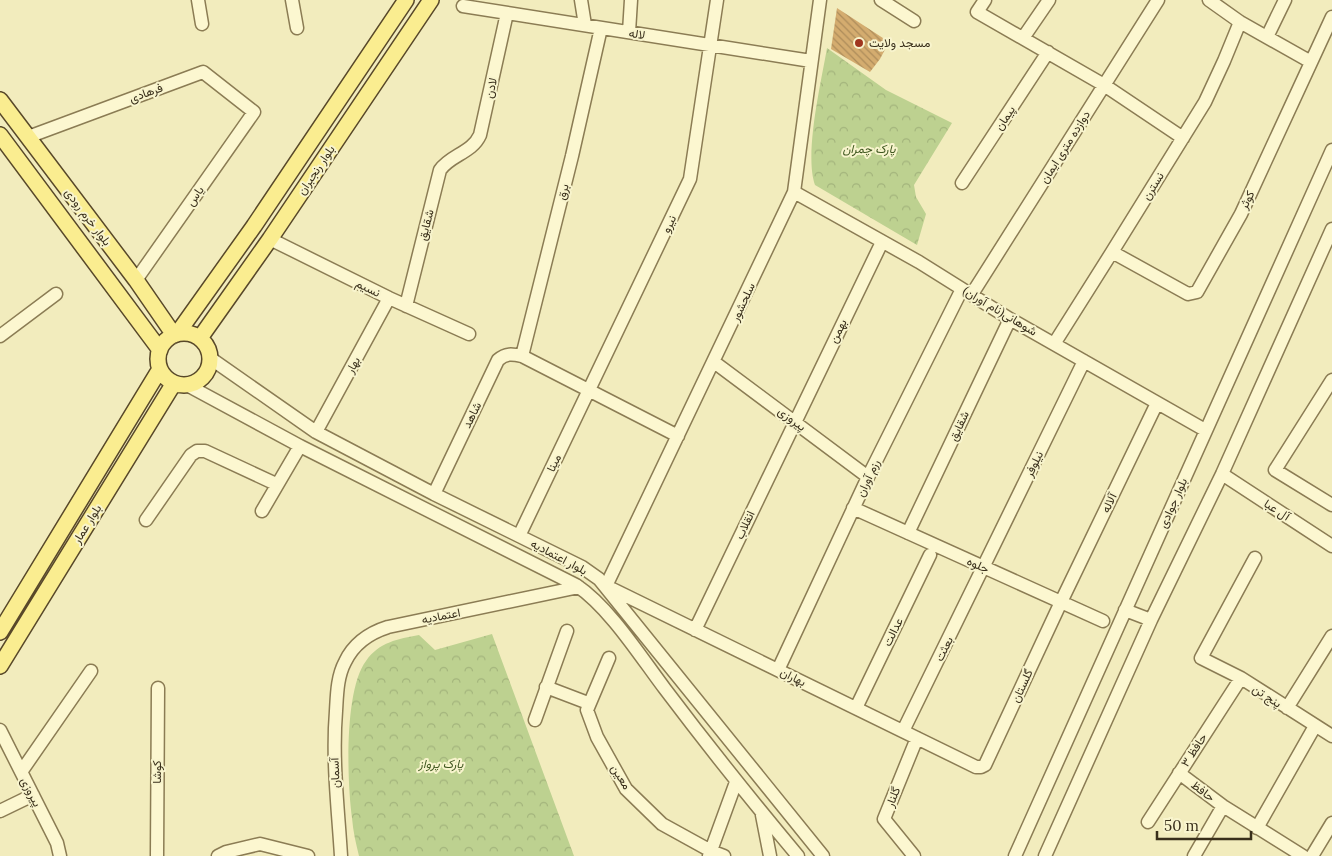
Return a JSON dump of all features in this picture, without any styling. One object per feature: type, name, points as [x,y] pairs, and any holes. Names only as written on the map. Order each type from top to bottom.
[{"type":"main road","name":"بلوار رنجبران","points":[[175,335],[254,226],[406,0]]},
{"type":"main road","name":"بلوار رنجبران","points":[[200,338],[270,239],[431,0]]},
{"type":"main road","name":"بلوار خرم رودی","points":[[0,100],[136,280],[175,335]]},
{"type":"main road","name":"بلوار خرم رودی","points":[[0,135],[160,350]]},
{"type":"main road","points":[[189,334],[200,338],[207,347],[210,358],[209,366],[203,377],[196,382],[180,384],[166,377],[160,369],[158,362],[160,350],[165,341],[175,335],[189,334]]},
{"type":"main road","name":"بلوار عمار","points":[[0,632],[160,369]]},
{"type":"main road","name":"بلوار عمار","points":[[0,666],[180,384]]},
{"type":"street","points":[[198,0],[202,24]]},
{"type":"street","points":[[292,0],[297,28]]},
{"type":"street","points":[[581,0],[585,26]]},
{"type":"street","points":[[629,32],[631,0]]},
{"type":"street","name":"نیرو","points":[[589,391],[690,179],[717,0]]},
{"type":"street","name":"سلحشور","points":[[606,586],[794,192],[820,0]]},
{"type":"street","points":[[881,0],[914,21]]},
{"type":"street","points":[[985,0],[978,12],[1104,85],[1183,138]]},
{"type":"street","points":[[1023,38],[1049,0]]},
{"type":"street","name":"دوازده متری ایمان","points":[[967,291],[1158,0]]},
{"type":"street","points":[[1209,0],[1240,22],[1311,62]]},
{"type":"street","points":[[1226,11],[1233,0]]},
{"type":"street","points":[[1267,37],[1285,0]]},
{"type":"street","name":"لاله","points":[[463,6],[811,61]]},
{"type":"street","name":"لادن","points":[[461,155],[474,145],[480,135],[507,13]]},
{"type":"street","name":"کوثر","points":[[1112,252],[1188,294],[1197,292],[1241,214],[1332,17]]},
{"type":"street","name":"نسترن","points":[[1054,344],[1205,102],[1240,22]]},
{"type":"street","name":"برق","points":[[522,356],[572,156],[601,28]]},
{"type":"street","name":"پیمان","points":[[962,183],[1048,52]]},
{"type":"street","name":"فرهادی","points":[[28,137],[203,72],[254,112]]},
{"type":"street","name":"یاس","points":[[136,280],[254,112]]},
{"type":"street","name":"بلوار جوادی","points":[[1015,856],[1332,150]]},
{"type":"street","name":"شقایق","points":[[406,306],[440,170],[446,163],[461,155]]},
{"type":"street","name":"شوهانی(نام آوران)","points":[[794,192],[967,291],[1010,319],[1205,430]]},
{"type":"street","points":[[1045,856],[1151,620],[1222,474],[1332,229]]},
{"type":"street","name":"نسیم","points":[[270,239],[406,306],[469,334]]},
{"type":"street","name":"بهمن","points":[[795,421],[882,242]]},
{"type":"street","name":"رزم آوران","points":[[778,670],[868,477],[967,291]]},
{"type":"street","points":[[0,336],[56,294]]},
{"type":"street","name":"بهار","points":[[316,432],[390,298]]},
{"type":"street","name":"شقایق","points":[[908,533],[1010,319]]},
{"type":"street","name":"شاهد","points":[[434,494],[498,360],[509,354],[522,356]]},
{"type":"street","points":[[522,356],[678,436]]},
{"type":"street","name":"بلوار اعتمادیه","points":[[210,358],[316,432],[434,494],[582,567],[606,586],[823,856]]},
{"type":"street","name":"نیلوفر","points":[[984,567],[1084,361]]},
{"type":"street","name":"پیروزی","points":[[714,362],[868,477]]},
{"type":"street","points":[[1332,380],[1274,470],[1332,505]]},
{"type":"street","name":"بلوار اعتمادیه","points":[[180,384],[579,587],[594,600],[621,631],[736,782],[798,856]]},
{"type":"street","name":"مینا","points":[[519,536],[589,391]]},
{"type":"street","name":"آلاله","points":[[1061,602],[1157,403]]},
{"type":"street","name":"انقلاب","points":[[695,630],[795,421]]},
{"type":"street","points":[[262,511],[276,484],[300,446]]},
{"type":"street","points":[[146,520],[191,455],[197,451],[205,450],[276,484]]},
{"type":"street","name":"آل عبا","points":[[1222,474],[1331,543]]},
{"type":"street","name":"جلوه","points":[[854,508],[1103,621]]},
{"type":"street","name":"عدالت","points":[[856,708],[930,555]]},
{"type":"street","name":"پنج تن","points":[[1255,558],[1201,658],[1241,678],[1332,736]]},
{"type":"street","name":"بعثت","points":[[904,731],[984,567]]},
{"type":"street","name":"بهاران","points":[[606,586],[976,767],[981,767]]},
{"type":"street","name":"اعتمادیه","points":[[337,689],[342,669],[352,651],[365,638],[381,629],[579,587]]},
{"type":"street","name":"گلستان","points":[[981,767],[984,765],[1000,732],[1061,602]]},
{"type":"street","points":[[1125,610],[1151,620]]},
{"type":"street","points":[[535,720],[567,631]]},
{"type":"street","points":[[1287,708],[1332,636]]},
{"type":"street","points":[[546,687],[588,703],[609,658]]},
{"type":"street","points":[[21,772],[91,671]]},
{"type":"street","name":"حافظ ۳","points":[[1148,822],[1241,678]]},
{"type":"street","name":"کوشا","points":[[157,856],[158,688]]},
{"type":"street","name":"آسمان","points":[[337,689],[334,772],[341,856]]},
{"type":"street","name":"معین","points":[[588,703],[587,710],[597,737],[626,789],[662,824],[710,853],[724,856]]},
{"type":"street","points":[[1257,828],[1315,726]]},
{"type":"street","name":"پیروزی","points":[[0,730],[57,843],[60,856]]},
{"type":"street","name":"گلنار","points":[[909,854],[884,819],[917,738]]},
{"type":"street","name":"حافظ","points":[[1179,773],[1223,806],[1303,856]]},
{"type":"street","points":[[710,853],[736,782]]},
{"type":"street","points":[[0,812],[33,795]]},
{"type":"street","points":[[1194,856],[1223,806]]},
{"type":"street","points":[[762,813],[770,856]]},
{"type":"street","points":[[1312,856],[1332,823]]},
{"type":"street","points":[[218,856],[226,852],[260,844],[308,856]]},
{"type":"green space","name":"پارک چمران","points":[[827,48],[886,90],[952,123],[914,185],[916,197],[926,214],[917,245],[815,185],[812,172],[812,137]]},
{"type":"green space","name":"پارک پرواز","points":[[492,634],[574,856],[359,856],[350,802],[348,760],[354,693],[359,675],[366,661],[383,645],[404,638],[419,635],[435,650]]},
{"type":"building","points":[[837,8],[889,42],[870,72],[831,49]]},
{"type":"place","name":"مسجد ولایت","points":[[859,43]]}]
